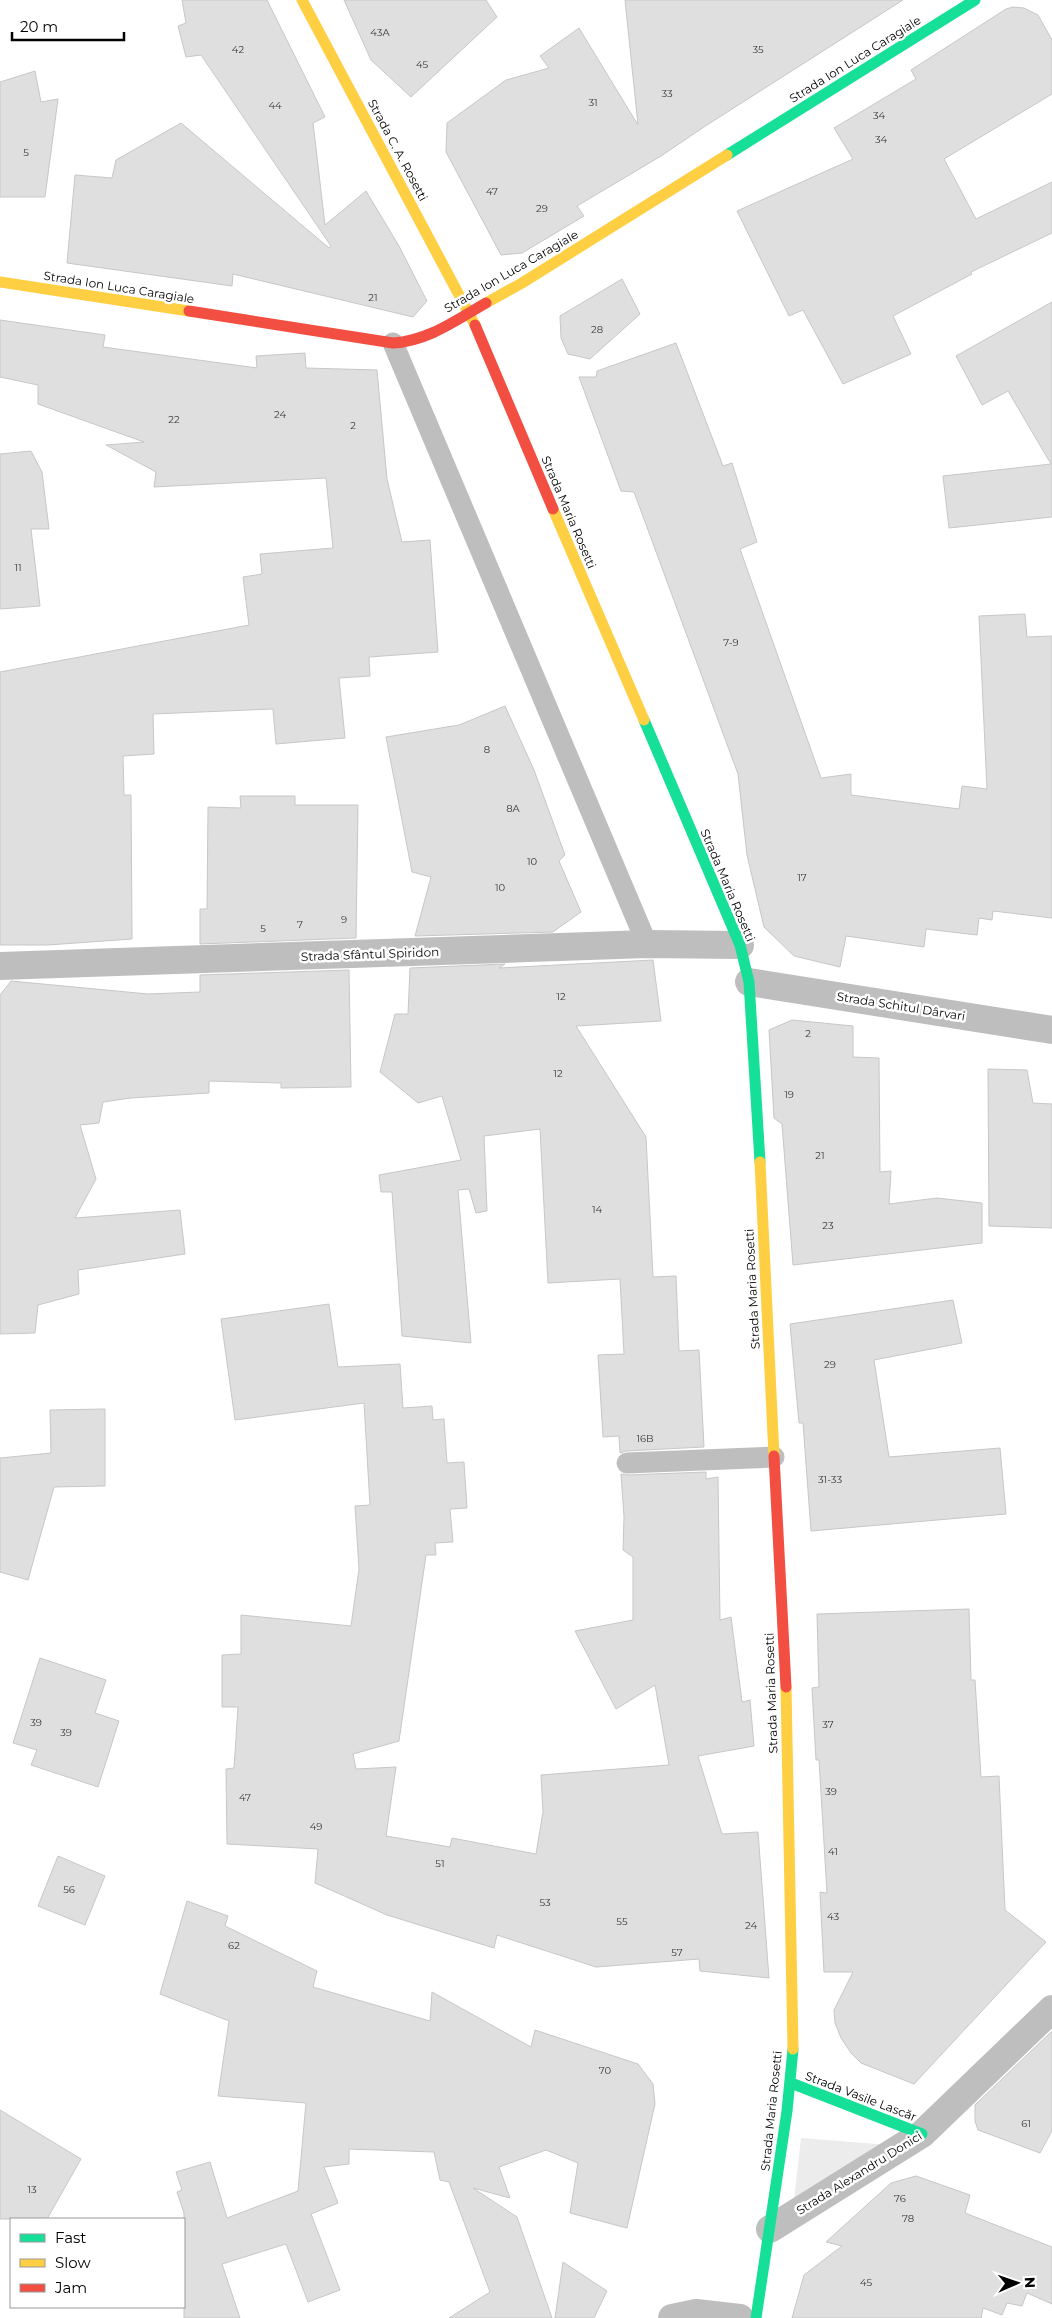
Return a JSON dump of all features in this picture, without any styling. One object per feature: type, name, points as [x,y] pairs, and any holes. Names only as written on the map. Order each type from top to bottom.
[{"type":"street","name":"Strada C. A. Rosetti","points":[[302,0],[469,312]]},
{"type":"street","name":"Strada Ion Luca Caragiale","points":[[0,282],[393,343],[410,342],[427,336],[522,283],[975,0]]},
{"type":"street","name":"Strada Maria Rosetti","points":[[469,312],[740,944],[749,982],[755,1056],[786,1695],[792,2040],[791,2083],[756,2318]]},
{"type":"street","name":"Strada Sfântul Spiridon","points":[[0,966],[647,944],[740,944]]},
{"type":"street","name":"Strada Schitul Dârvari","points":[[749,982],[1052,1030]]},
{"type":"street","name":"Strada Alexandru Donici","points":[[770,2229],[922,2134],[1052,2009]]},
{"type":"street","name":"Strada Vasile Lascăr","points":[[791,2083],[922,2134]]},
{"type":"street","points":[[673,2317],[696,2313],[740,2318]]},
{"type":"lane","points":[[393,343],[647,944]]},
{"type":"lane","points":[[627,1463],[774,1456]]},
{"type":"shaded area","points":[[801,2138],[889,2145],[794,2200]]},
{"type":"building","points":[[182,0],[267,0],[325,117],[313,123],[325,225],[366,191],[399,246],[427,301],[413,317],[233,274],[232,286],[67,263],[75,175],[112,178],[116,160],[181,123],[329,248],[331,246],[201,55],[186,57],[178,26],[186,23]]},
{"type":"building","points":[[344,0],[486,0],[497,17],[411,97],[371,60]]},
{"type":"building","points":[[625,0],[903,0],[661,156],[577,206],[584,216],[522,253],[501,255],[446,152],[447,123],[506,80],[549,68],[540,56],[579,28],[638,125]]},
{"type":"building","points":[[1013,7],[1024,8],[1038,15],[1052,40],[1052,94],[944,159],[976,219],[1052,182],[1052,233],[971,272],[972,274],[893,316],[911,354],[843,384],[803,310],[789,316],[737,211],[853,159],[834,128],[916,79],[911,70],[1006,9]]},
{"type":"building","points":[[35,71],[41,102],[58,99],[45,197],[0,197],[0,82]]},
{"type":"building","points":[[622,279],[640,314],[590,359],[568,354],[561,338],[560,316]]},
{"type":"building","points":[[1052,302],[1052,517],[949,528],[943,476],[1051,464],[1008,391],[982,405],[956,356]]},
{"type":"building","points":[[0,320],[105,335],[103,347],[257,368],[256,356],[305,353],[306,368],[377,370],[387,479],[402,542],[430,540],[438,652],[369,657],[370,676],[339,678],[345,738],[276,744],[273,709],[153,714],[154,754],[123,756],[124,795],[131,795],[132,939],[48,945],[0,945],[0,672],[249,625],[243,577],[262,574],[260,554],[333,548],[326,478],[154,487],[156,472],[106,445],[144,442],[38,404],[38,385],[0,377]]},
{"type":"building","points":[[676,343],[723,466],[732,463],[757,542],[740,549],[821,778],[851,774],[851,795],[959,809],[962,786],[987,789],[979,616],[1025,614],[1027,637],[1052,636],[1052,918],[993,911],[992,920],[979,918],[977,935],[926,929],[924,947],[846,936],[840,967],[794,956],[764,927],[747,855],[738,774],[634,492],[621,491],[579,377],[596,377],[597,371]]},
{"type":"building","points":[[31,451],[42,472],[49,529],[31,529],[40,606],[0,609],[0,454]]},
{"type":"building","points":[[505,706],[534,770],[565,855],[559,861],[581,912],[553,932],[415,936],[431,877],[412,872],[386,737],[459,725]]},
{"type":"building","points":[[240,796],[295,796],[295,805],[358,805],[356,938],[200,944],[200,909],[207,909],[208,807],[241,808]]},
{"type":"building","points":[[653,960],[661,1021],[576,1026],[646,1137],[653,1277],[676,1276],[679,1351],[699,1350],[704,1447],[626,1451],[620,1453],[619,1436],[603,1437],[598,1355],[624,1354],[620,1279],[548,1283],[540,1129],[484,1136],[487,1211],[476,1213],[469,1189],[458,1190],[471,1343],[402,1336],[392,1192],[381,1192],[379,1175],[461,1160],[442,1096],[418,1103],[380,1072],[395,1014],[408,1014],[410,968],[505,964],[499,968]]},
{"type":"building","points":[[349,970],[351,1087],[281,1088],[281,1083],[209,1081],[209,1093],[131,1098],[103,1102],[99,1123],[80,1125],[96,1179],[75,1218],[180,1210],[185,1254],[78,1270],[79,1294],[38,1305],[35,1333],[0,1334],[0,995],[11,981],[148,994],[200,992],[200,975]]},
{"type":"building","points":[[792,1020],[853,1026],[853,1057],[879,1058],[880,1172],[891,1171],[889,1204],[937,1198],[982,1203],[982,1243],[793,1265],[782,1124],[774,1118],[769,1030]]},
{"type":"building","points":[[988,1069],[1027,1070],[1033,1103],[1052,1104],[1052,1228],[989,1226]]},
{"type":"building","points":[[953,1300],[962,1343],[874,1360],[889,1457],[1000,1448],[1006,1514],[811,1531],[803,1423],[799,1423],[790,1324]]},
{"type":"building","points":[[329,1304],[338,1367],[400,1364],[403,1408],[432,1406],[433,1420],[444,1419],[447,1463],[464,1462],[467,1508],[450,1509],[453,1542],[435,1543],[436,1555],[426,1555],[399,1741],[353,1754],[356,1769],[396,1767],[386,1836],[450,1847],[452,1838],[536,1854],[543,1812],[541,1775],[669,1765],[655,1685],[616,1709],[575,1631],[633,1620],[633,1557],[623,1550],[624,1517],[621,1474],[706,1472],[706,1479],[718,1477],[720,1620],[731,1617],[742,1702],[750,1700],[754,1746],[698,1756],[722,1834],[758,1832],[769,1978],[700,1971],[699,1959],[596,1967],[497,1935],[494,1948],[387,1915],[315,1883],[318,1849],[227,1844],[226,1769],[234,1768],[238,1707],[222,1707],[222,1655],[241,1654],[241,1615],[351,1626],[359,1569],[355,1506],[370,1505],[364,1403],[235,1420],[221,1319]]},
{"type":"building","points":[[105,1409],[105,1486],[54,1487],[28,1580],[0,1572],[0,1458],[51,1453],[50,1410]]},
{"type":"building","points":[[969,1609],[971,1680],[975,1680],[981,1777],[999,1776],[1005,1910],[1046,1942],[914,2084],[861,2063],[851,2053],[841,2038],[835,2023],[834,2010],[853,1972],[824,1972],[820,1892],[827,1893],[819,1760],[816,1760],[812,1688],[819,1687],[817,1614]]},
{"type":"building","points":[[40,1658],[106,1680],[95,1713],[119,1721],[98,1787],[31,1765],[37,1750],[13,1743]]},
{"type":"building","points":[[58,1856],[105,1876],[85,1925],[38,1906]]},
{"type":"building","points":[[187,1901],[228,1916],[225,1926],[317,1971],[313,1987],[430,2021],[432,1992],[531,2047],[535,2030],[638,2064],[653,2084],[655,2104],[627,2228],[570,2213],[578,2163],[546,2150],[499,2167],[510,2198],[473,2188],[517,2217],[552,2318],[449,2318],[490,2292],[449,2182],[440,2180],[434,2152],[349,2149],[349,2164],[324,2167],[338,2203],[311,2214],[340,2290],[308,2302],[286,2244],[222,2264],[240,2318],[184,2318],[185,2218],[177,2192],[182,2190],[176,2172],[210,2162],[227,2218],[298,2191],[306,2103],[218,2096],[229,2021],[160,1994]]},
{"type":"building","points":[[1052,2031],[1052,2131],[1040,2153],[978,2130],[975,2121],[975,2105]]},
{"type":"building","points":[[0,2110],[81,2159],[48,2218],[0,2219]]},
{"type":"building","points":[[916,2176],[970,2195],[965,2213],[1052,2247],[1052,2304],[1027,2293],[1022,2306],[1007,2303],[1002,2315],[983,2308],[981,2318],[792,2318],[804,2275],[842,2246],[826,2242],[891,2183]]},
{"type":"building","points":[[563,2262],[607,2291],[594,2318],[555,2318]]},
{"type":"traffic: fast","points":[[727,155],[975,0]]},
{"type":"traffic: fast","points":[[644,720],[740,945],[749,982],[760,1162]]},
{"type":"traffic: fast","points":[[756,2318],[787,2111],[793,2049]]},
{"type":"traffic: fast","points":[[791,2083],[922,2134]]},
{"type":"traffic: slow","points":[[302,0],[475,325]]},
{"type":"traffic: slow","points":[[486,303],[522,283],[727,155]]},
{"type":"traffic: slow","points":[[0,282],[189,311]]},
{"type":"traffic: slow","points":[[553,509],[644,720]]},
{"type":"traffic: slow","points":[[760,1162],[774,1456]]},
{"type":"traffic: slow","points":[[786,1687],[793,2049]]},
{"type":"traffic: jam","points":[[189,311],[393,343],[430,334],[453,323],[486,303]]},
{"type":"traffic: jam","points":[[475,325],[553,509]]},
{"type":"traffic: jam","points":[[774,1456],[786,1687]]}]
